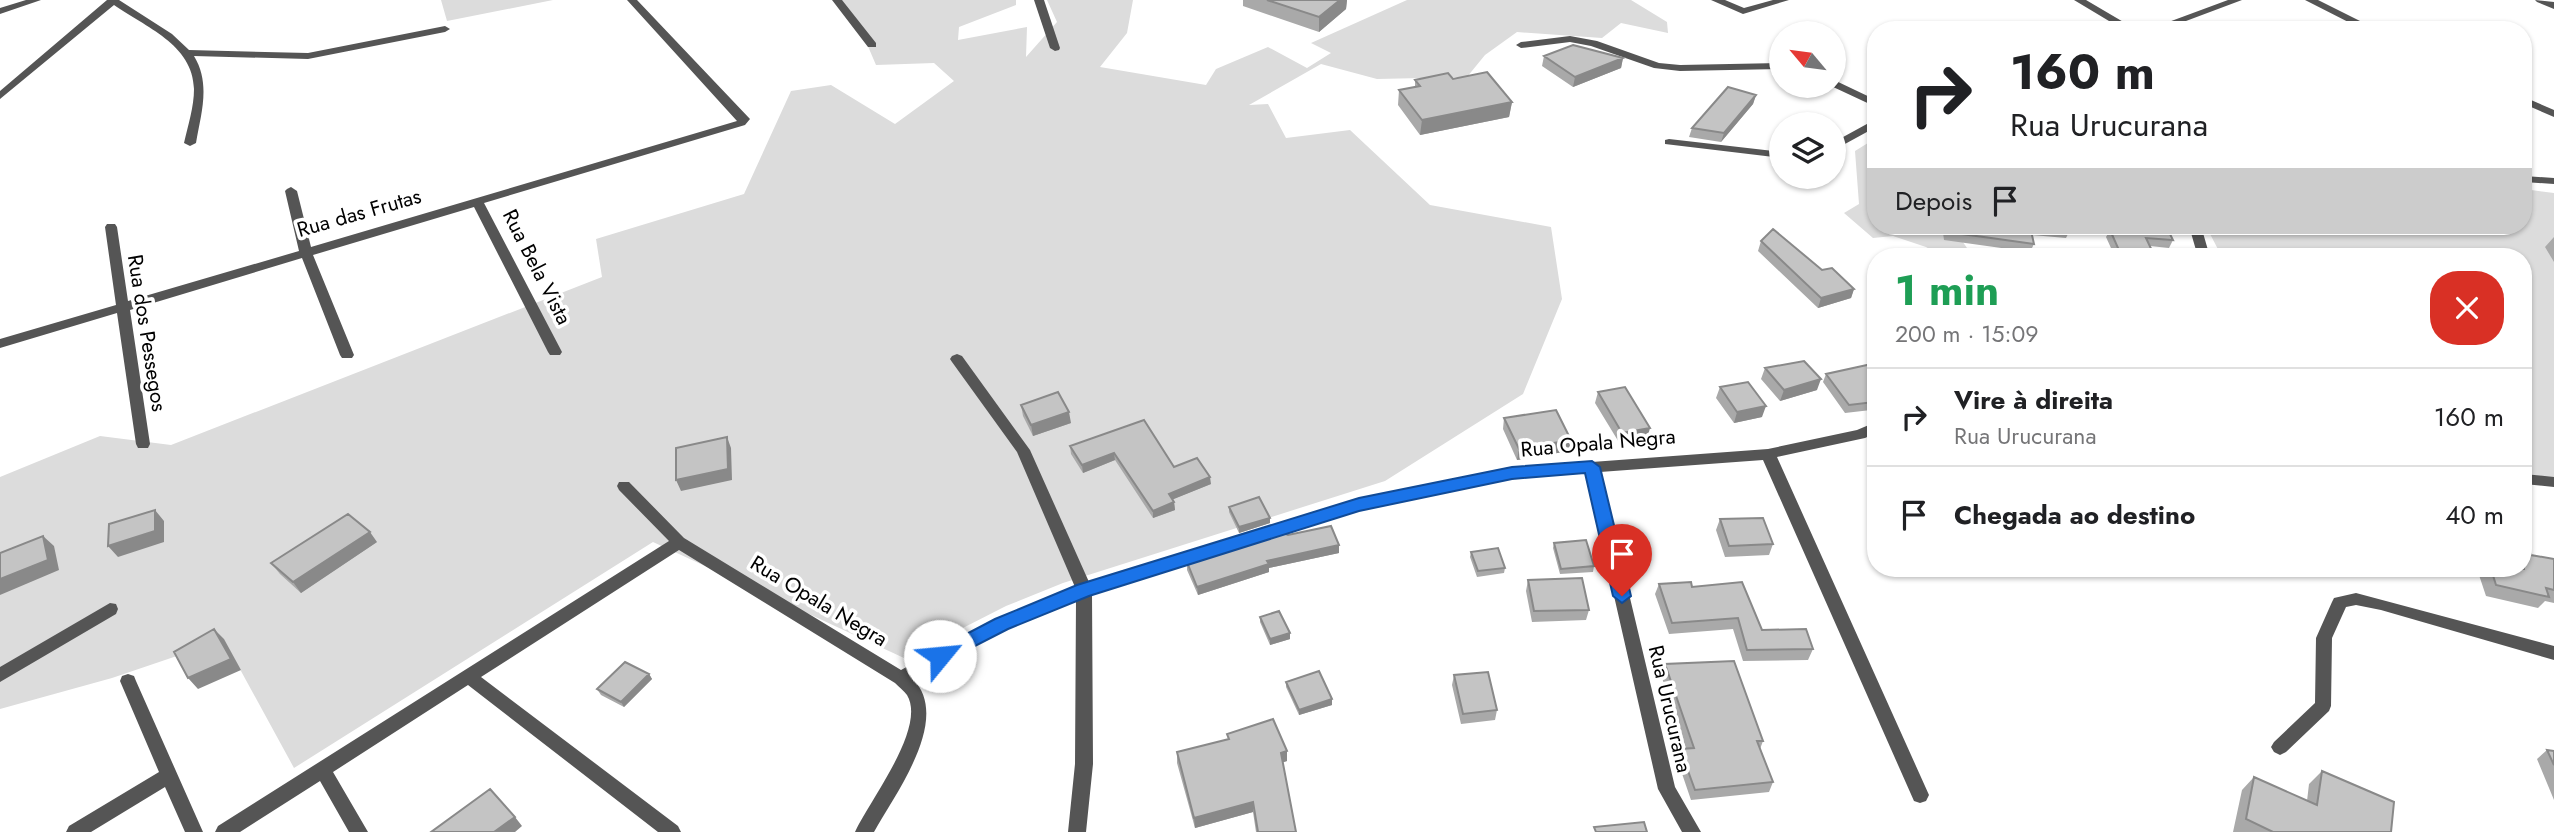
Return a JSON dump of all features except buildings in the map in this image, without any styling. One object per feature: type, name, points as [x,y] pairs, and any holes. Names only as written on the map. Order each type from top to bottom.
[{"type":"street","points":[[0,11],[36,0]]},
{"type":"street","points":[[0,96],[113,0],[173,40],[187,53],[198,69],[199,89],[190,143]]},
{"type":"street","name":"Rua das Frutas","points":[[0,344],[731,127],[744,119],[632,0]]},
{"type":"street","points":[[837,0],[872,45]]},
{"type":"street","points":[[1039,0],[1055,48]]},
{"type":"street","points":[[1717,0],[1743,10],[1784,0]]},
{"type":"street","points":[[2079,0],[2116,21]]},
{"type":"street","points":[[2178,21],[2237,0]]},
{"type":"street","points":[[2310,0],[2354,21]]},
{"type":"street","points":[[2540,0],[2554,6]]},
{"type":"street","points":[[187,53],[308,56],[446,29]]},
{"type":"street","points":[[1521,45],[1570,39],[1593,43],[1658,66],[1769,66]]},
{"type":"street","points":[[1846,89],[1867,100]]},
{"type":"street","points":[[2532,104],[2554,114]]},
{"type":"street","points":[[1846,140],[1867,127]]},
{"type":"street","points":[[1669,142],[1769,154]]},
{"type":"street","points":[[2532,180],[2554,181]]},
{"type":"street","points":[[291,191],[306,252],[347,355]]},
{"type":"street","name":"Rua Bela Vista","points":[[478,203],[555,352]]},
{"type":"street","name":"Rua dos Pessegos","points":[[111,227],[143,444]]},
{"type":"street","points":[[957,359],[1023,450],[1084,590],[1084,764],[1077,832]]},
{"type":"street","name":"Rua Opala Negra","points":[[624,486],[679,542],[901,678],[1001,624],[1084,590],[1359,505],[1512,473],[1768,454],[1867,431]]},
{"type":"street","points":[[1768,454],[1920,795]]},
{"type":"street","name":"Rua Urucurana","points":[[1592,467],[1667,789],[1692,832]]},
{"type":"street","points":[[2532,480],[2554,482]]},
{"type":"street","points":[[224,832],[679,542]]},
{"type":"street","points":[[2280,747],[2323,706],[2324,638],[2340,602],[2356,598],[2554,653]]},
{"type":"street","points":[[0,675],[110,609]]},
{"type":"street","points":[[468,676],[672,832]]},
{"type":"street","points":[[864,832],[914,741],[920,718],[916,694],[901,678]]},
{"type":"street","points":[[128,681],[194,832]]},
{"type":"street","points":[[324,770],[359,832]]},
{"type":"street","points":[[75,832],[169,775]]},
{"type":"shaded area","points":[[441,0],[553,0],[447,21]]},
{"type":"shaded area","points":[[837,0],[1016,0],[1016,5],[959,27],[958,40],[1027,27],[1026,57],[1057,22],[1047,0],[1133,0],[1127,33],[1100,67],[1206,85],[1216,69],[1268,47],[1307,68],[1331,53],[1311,43],[1407,0],[1631,0],[1667,22],[1668,33],[1621,23],[1602,38],[1517,32],[1485,55],[1467,77],[1377,79],[1321,64],[1249,105],[1268,104],[1286,138],[1350,130],[1430,205],[1551,227],[1562,299],[1523,394],[1385,481],[1063,583],[1006,606],[904,658],[653,542],[294,768],[224,640],[112,678],[0,709],[0,477],[100,436],[171,445],[602,277],[596,239],[744,194],[791,91],[831,85],[895,124],[954,81],[934,63],[876,65],[861,30]]},
{"type":"shaded area","points":[[1867,144],[1867,233],[1844,213],[1859,204],[1855,151]]},
{"type":"shaded area","points":[[2532,190],[2554,193],[2554,482],[2532,480],[2532,248],[2217,248],[2211,235],[2532,235]]},
{"type":"shaded area","points":[[1870,235],[1958,235],[1967,248],[1928,248],[1893,236],[1873,238]]},
{"type":"route","points":[[940,656],[1001,624],[1084,590],[1359,505],[1512,473],[1592,467],[1622,596]]}]
